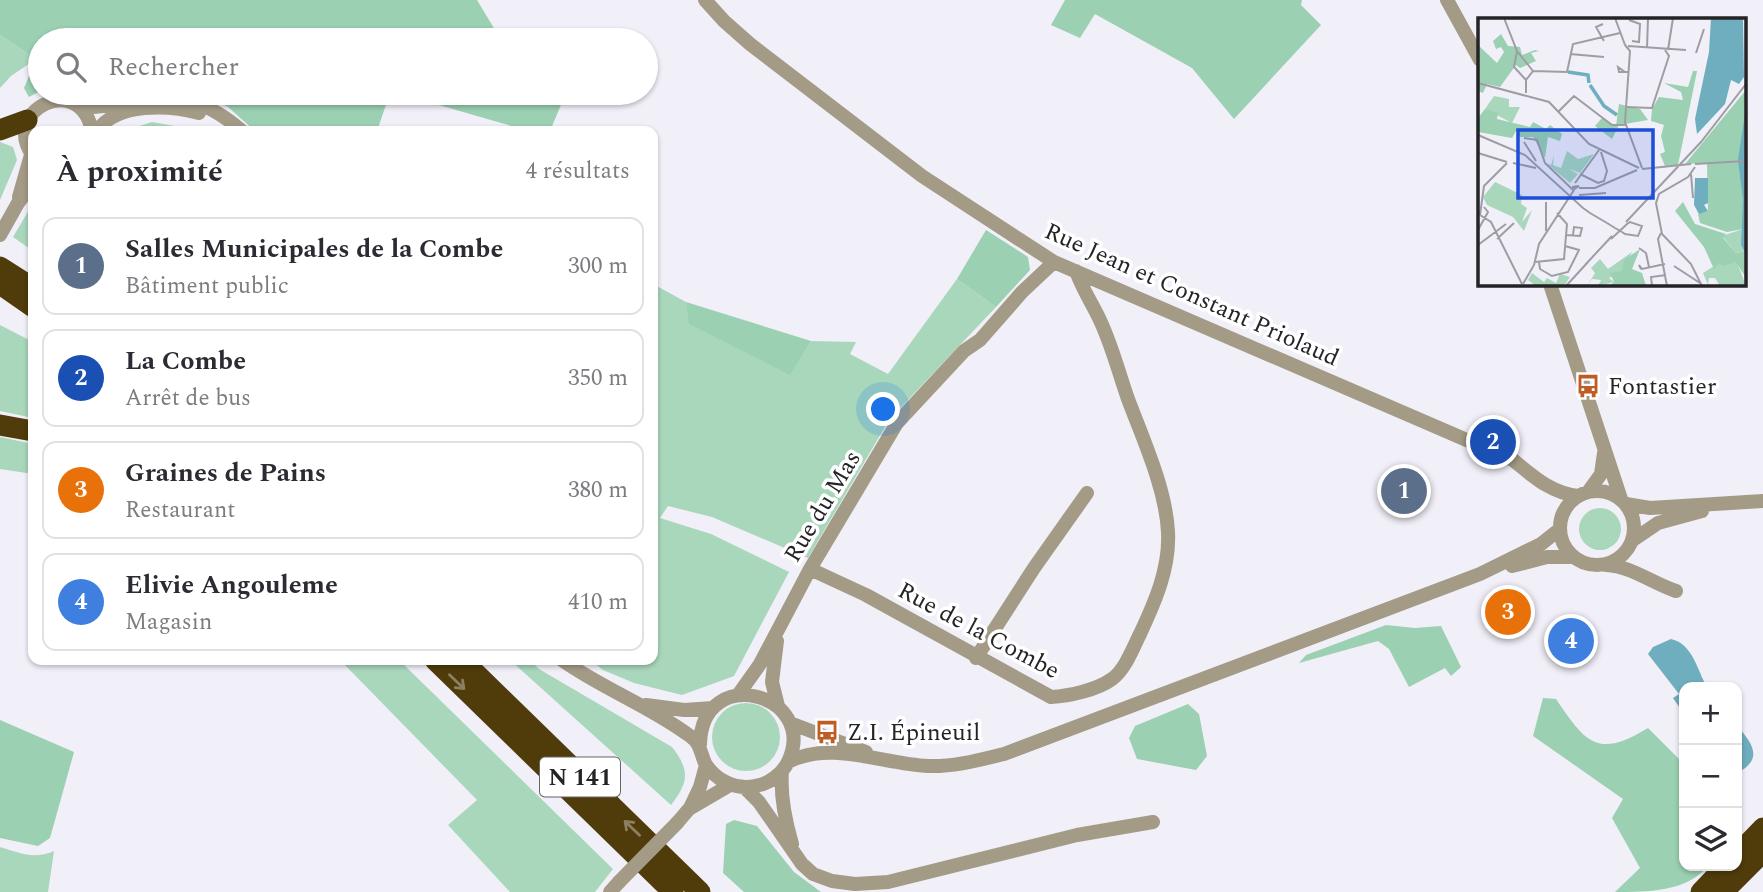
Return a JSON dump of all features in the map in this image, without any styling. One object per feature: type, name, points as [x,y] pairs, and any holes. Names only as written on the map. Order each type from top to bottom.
[{"type":"highway","points":[[0,130],[27,120]]},
{"type":"highway","points":[[0,267],[28,285]]},
{"type":"highway","points":[[0,284],[28,304]]},
{"type":"highway","points":[[0,425],[28,429]]},
{"type":"highway","name":"N 141","points":[[440,665],[673,892]]},
{"type":"highway","name":"N 141","points":[[467,665],[699,892]]},
{"type":"highway","points":[[1742,850],[1763,828]]},
{"type":"highway","points":[[1723,892],[1763,852]]},
{"type":"highway","points":[[1739,892],[1763,865]]},
{"type":"highway","points":[[1701,892],[1721,871]]},
{"type":"street","name":"Rue Jean et Constant Priolaud","points":[[705,0],[750,44],[922,176],[1054,262],[1513,460],[1550,489],[1563,494],[1583,494]]},
{"type":"street","points":[[1447,0],[1478,58]]},
{"type":"street","points":[[28,148],[24,132],[27,120],[43,105]]},
{"type":"street","points":[[74,105],[81,108],[100,105]]},
{"type":"street","points":[[197,105],[214,111],[235,126]]},
{"type":"street","points":[[100,126],[144,107],[184,109],[204,115],[220,126]]},
{"type":"street","points":[[81,108],[92,126]]},
{"type":"street","points":[[18,203],[28,169]]},
{"type":"street","points":[[0,234],[28,190]]},
{"type":"street","name":"Rue du Mas","points":[[738,695],[760,664],[810,569],[897,423],[964,351],[979,340],[1022,292],[1054,262]]},
{"type":"street","name":"Rue de la Combe","points":[[810,569],[866,595],[1051,697],[1062,697],[1095,686],[1112,679],[1119,672],[1148,617],[1161,583],[1166,562],[1168,531],[1162,500],[1112,350],[1076,271]]},
{"type":"street","points":[[1550,285],[1574,362],[1624,501],[1633,515],[1635,528],[1632,543],[1643,578]]},
{"type":"street","points":[[689,809],[737,786],[765,783],[799,757],[822,753],[940,766],[1004,754],[1480,574],[1541,544],[1561,522],[1568,504],[1583,494],[1601,474],[1605,445]]},
{"type":"street","name":"Rue Jean et Constant Priolaud","points":[[1550,489],[1560,505],[1561,522]]},
{"type":"street","points":[[1583,494],[1606,491],[1624,501],[1650,508],[1711,503],[1723,505]]},
{"type":"street","points":[[976,658],[1034,568],[1087,493]]},
{"type":"street","points":[[1604,565],[1615,561],[1648,528],[1668,519],[1723,505],[1763,501]]},
{"type":"street","points":[[1561,522],[1566,549],[1583,563],[1624,567],[1676,591]]},
{"type":"street","points":[[1480,574],[1547,557],[1574,557]]},
{"type":"street","name":"Rue du Mas","points":[[778,706],[772,682],[779,626]]},
{"type":"street","points":[[569,665],[639,704],[700,744]]},
{"type":"street","points":[[794,852],[786,823],[781,784],[793,743],[790,723],[778,706],[759,696],[729,697],[713,708],[703,724],[700,744],[706,765],[713,773],[759,802],[802,864],[813,874],[832,881],[855,884],[888,881],[1077,835],[1153,822]]},
{"type":"street","points":[[639,704],[684,710],[713,708]]},
{"type":"street","points":[[790,723],[883,760]]},
{"type":"street","points":[[615,887],[689,809],[700,787],[706,765]]},
{"type":"green space","points":[[0,0],[477,0],[494,28],[28,28],[28,54],[0,35]]},
{"type":"green space","points":[[1065,0],[1302,0],[1301,5],[1321,25],[1234,119],[1192,68],[1095,14],[1080,38],[1051,25]]},
{"type":"green space","points":[[0,35],[28,54],[28,64],[0,88]]},
{"type":"green space","points":[[28,78],[28,95],[24,88]]},
{"type":"green space","points":[[224,105],[386,105],[379,126],[249,126]]},
{"type":"green space","points":[[439,105],[561,105],[552,126],[512,126]]},
{"type":"green space","points":[[152,122],[174,126],[140,126]]},
{"type":"green space","points":[[0,142],[13,147],[17,160],[0,200]]},
{"type":"green space","points":[[28,212],[28,248],[13,237]]},
{"type":"green space","points":[[986,230],[1028,257],[1030,270],[996,307],[957,279]]},
{"type":"green space","points":[[957,279],[996,307],[889,420],[808,558],[712,517],[668,506],[660,518],[711,534],[789,572],[734,676],[682,695],[634,683],[596,665],[658,665],[658,287],[686,302],[690,324],[790,374],[811,341],[856,342],[850,354],[888,374]]},
{"type":"green space","points":[[686,302],[811,341],[790,375],[689,324]]},
{"type":"green space","points":[[0,325],[28,339],[28,417],[0,411]]},
{"type":"green space","points":[[0,437],[28,443],[28,473],[0,469]]},
{"type":"green space","points":[[1600,508],[1615,514],[1621,529],[1615,544],[1600,550],[1585,544],[1579,529],[1585,514]]},
{"type":"green space","points":[[1386,625],[1415,628],[1441,626],[1461,667],[1451,676],[1445,668],[1409,687],[1389,649],[1378,641],[1299,663],[1306,655]]},
{"type":"green space","points":[[345,665],[404,665],[613,869],[595,892],[510,892],[448,825],[477,800]]},
{"type":"green space","points":[[516,665],[535,665],[672,747],[682,763],[685,776],[684,783],[671,805]]},
{"type":"green space","points":[[1543,698],[1556,699],[1576,726],[1594,742],[1616,743],[1648,728],[1679,759],[1679,871],[1703,871],[1689,881],[1666,889],[1615,892],[1640,868],[1612,818],[1623,799],[1533,736]]},
{"type":"green space","points":[[746,703],[759,706],[770,713],[777,724],[780,737],[777,750],[770,761],[759,768],[746,771],[733,768],[722,761],[715,750],[712,737],[715,724],[722,713],[733,706]]},
{"type":"green space","points":[[1188,704],[1199,714],[1207,756],[1196,770],[1137,759],[1129,738],[1135,726]]},
{"type":"green space","points":[[0,720],[74,752],[50,838],[38,846],[0,838]]},
{"type":"green space","points":[[734,820],[757,826],[794,872],[821,892],[744,892],[723,873],[726,824]]},
{"type":"green space","points":[[0,847],[33,855],[54,851],[48,892],[0,892]]},
{"type":"water","points":[[1671,639],[1685,646],[1694,658],[1705,682],[1679,682],[1679,694],[1648,654],[1653,647]]},
{"type":"water","points":[[1679,694],[1679,707],[1673,698]]},
{"type":"water","points":[[1742,732],[1753,751],[1753,757],[1742,770]]},
{"type":"place","name":"Fontastier","points":[[1588,386]]},
{"type":"place","name":"La Combe","points":[[1493,442]]},
{"type":"place","name":"Salles Municipales de la Combe","points":[[1404,491]]},
{"type":"place","name":"Graines de Pains","points":[[1508,612]]},
{"type":"place","name":"Elivie Angouleme","points":[[1571,641]]},
{"type":"place","name":"Z.I. Épineuil","points":[[827,732]]}]
